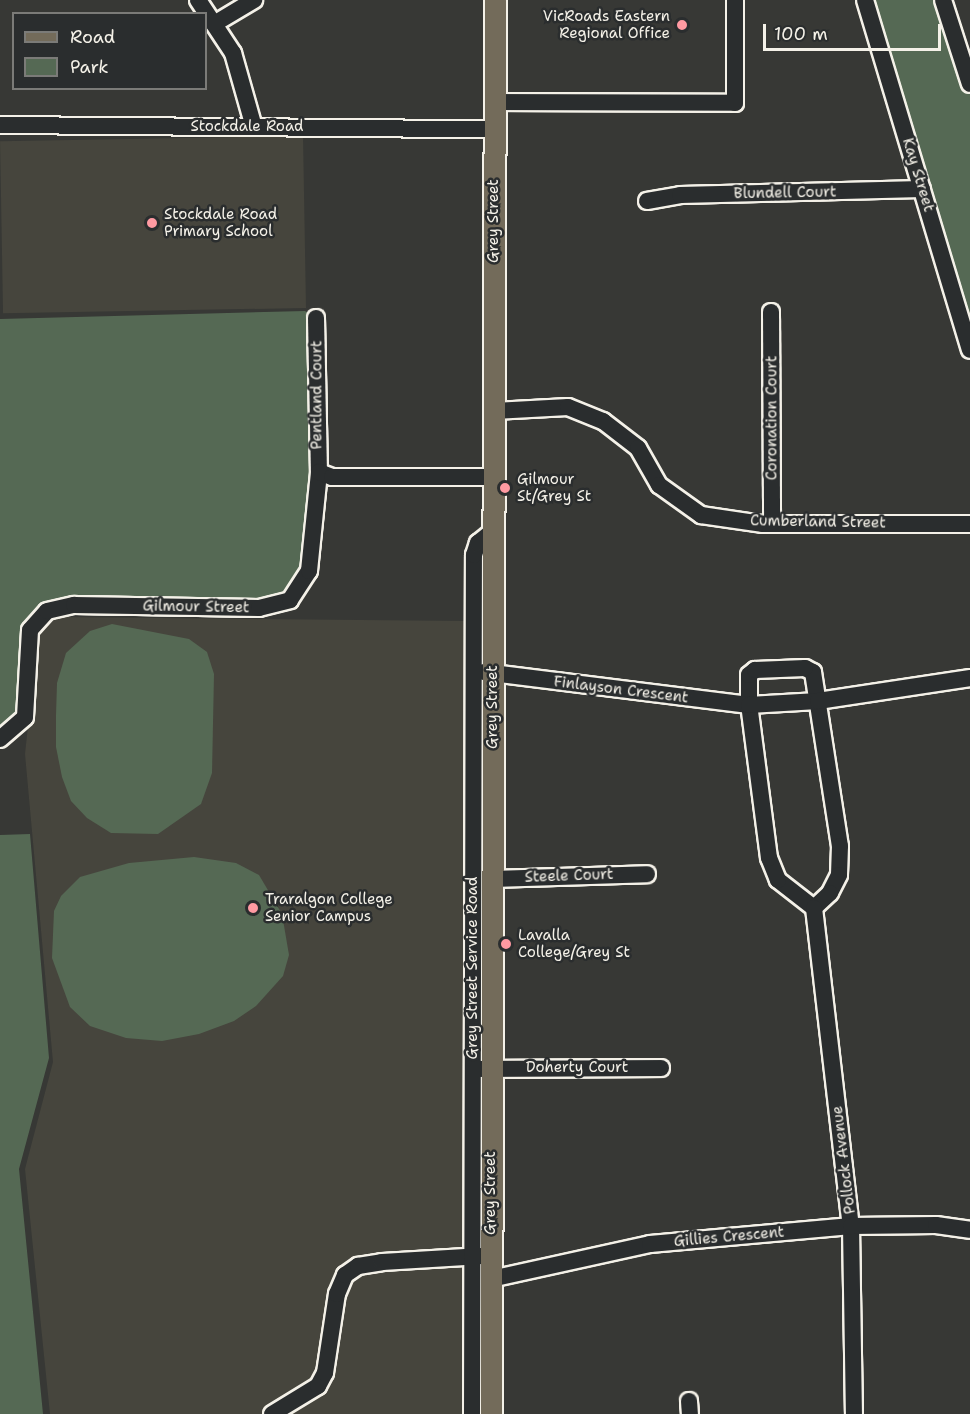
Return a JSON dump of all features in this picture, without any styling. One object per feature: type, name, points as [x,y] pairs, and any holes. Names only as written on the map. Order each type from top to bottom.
[{"type":"main road","name":"Grey Street","points":[[491,1414],[485,1264],[482,1069],[492,879],[483,855],[483,672],[493,531],[494,477],[495,0]]},
{"type":"street","points":[[214,24],[254,0]]},
{"type":"street","points":[[495,102],[735,103],[735,0]]},
{"type":"street","name":"Kay Street","points":[[865,0],[970,350]]},
{"type":"street","points":[[943,0],[965,53],[970,84]]},
{"type":"street","points":[[207,14],[233,53],[254,128]]},
{"type":"street","points":[[0,118],[0,126]]},
{"type":"street","name":"Stockdale Road","points":[[0,126],[495,129]]},
{"type":"street","name":"Blundell Court","points":[[647,201],[680,195],[922,189]]},
{"type":"street","name":"Coronation Court","points":[[771,312],[772,524]]},
{"type":"street","name":"Pentland Court","points":[[316,318],[319,472]]},
{"type":"street","name":"Cumberland Street","points":[[494,411],[568,407],[594,417],[639,448],[659,485],[701,515],[772,524],[970,524]]},
{"type":"street","points":[[319,472],[332,477],[494,477]]},
{"type":"street","name":"Gilmour Street","points":[[0,739],[25,717],[30,630],[47,611],[74,605],[259,608],[290,600],[309,571],[319,472]]},
{"type":"street","points":[[805,668],[813,672],[840,846],[839,875],[830,893],[814,908],[778,880],[770,858],[749,705],[749,675],[755,670],[805,668]]},
{"type":"street","name":"Finlayson Crescent","points":[[483,672],[749,705],[818,701],[970,678]]},
{"type":"street","name":"Grey Street Service Road","points":[[482,1069],[483,855]]},
{"type":"street","name":"Steele Court","points":[[492,879],[647,873]]},
{"type":"street","name":"Pollock Avenue","points":[[814,908],[851,1226],[854,1414]]},
{"type":"street","name":"Doherty Court","points":[[482,1069],[662,1068]]},
{"type":"street","name":"Gillies Crescent","points":[[272,1414],[318,1386],[325,1373],[337,1294],[345,1275],[358,1266],[382,1262],[485,1264],[650,1244],[851,1226],[936,1226],[970,1230]]},
{"type":"street","points":[[472,1414],[485,1264]]},
{"type":"shaded area","name":"Stockdale Road Primary School","points":[[303,136],[306,308],[3,313],[0,141]]},
{"type":"shaded area","points":[[53,618],[468,621],[462,1414],[50,1414],[25,1169],[53,1062],[25,754],[38,634]]},
{"type":"green space","points":[[864,0],[943,0],[970,84],[970,352]]},
{"type":"green space","points":[[305,311],[316,318],[309,571],[290,600],[74,605],[30,630],[25,717],[0,739],[0,319]]},
{"type":"green space","points":[[112,624],[189,639],[207,652],[214,674],[212,773],[201,804],[158,834],[111,833],[87,818],[71,801],[62,777],[56,747],[57,683],[66,653],[90,631]]},
{"type":"green space","points":[[30,834],[49,1058],[19,1169],[43,1414],[0,1414],[0,835]]},
{"type":"green space","points":[[194,857],[236,863],[259,875],[282,914],[289,955],[283,976],[256,1006],[234,1021],[199,1034],[162,1041],[126,1038],[90,1026],[70,1007],[52,958],[54,911],[61,896],[80,877],[129,863]]},
{"type":"place","name":"VicRoads Eastern Regional Office","points":[[682,25]]},
{"type":"place","name":"Stockdale Road Primary School","points":[[152,223]]},
{"type":"place","name":"Gilmour St/Grey St","points":[[505,488]]},
{"type":"place","name":"Traralgon College Senior Campus","points":[[253,908]]},
{"type":"place","name":"Lavalla College/Grey St","points":[[506,944]]}]
